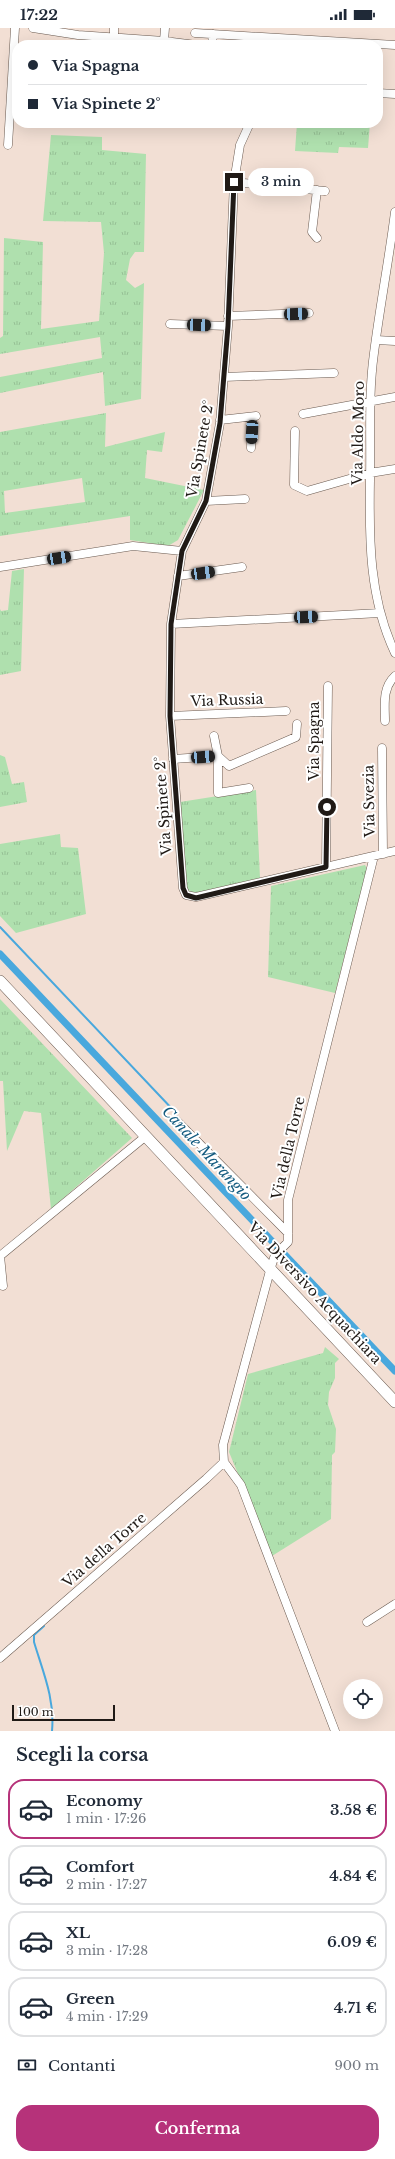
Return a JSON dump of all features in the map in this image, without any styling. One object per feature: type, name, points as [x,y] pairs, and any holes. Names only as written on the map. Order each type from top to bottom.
[{"type":"main road","name":"Via Diversivo Acquachiara","points":[[0,981],[271,1267],[395,1402]]},
{"type":"street","points":[[14,40],[15,28]]},
{"type":"street","points":[[33,28],[140,40]]},
{"type":"street","points":[[114,28],[114,37]]},
{"type":"street","points":[[159,40],[165,28]]},
{"type":"street","points":[[195,30],[213,34],[312,40]]},
{"type":"street","points":[[212,40],[213,34]]},
{"type":"street","points":[[383,44],[395,45]]},
{"type":"street","points":[[8,145],[12,78]]},
{"type":"street","points":[[383,93],[395,94]]},
{"type":"street","name":"Via Spinete 2°","points":[[248,128],[240,145],[234,182],[228,326],[220,420],[206,501],[182,551],[171,624],[170,716],[183,888],[186,895],[196,898],[374,856]]},
{"type":"street","points":[[234,182],[321,191],[312,232],[317,238]]},
{"type":"street","name":"Via Aldo Moro","points":[[395,212],[376,340],[370,402],[369,539],[373,579],[380,614],[395,653]]},
{"type":"street","points":[[228,316],[310,313]]},
{"type":"street","points":[[170,324],[228,326]]},
{"type":"street","points":[[376,340],[395,341]]},
{"type":"street","points":[[224,378],[334,373]]},
{"type":"street","points":[[303,414],[395,397]]},
{"type":"street","points":[[220,420],[254,416],[251,448]]},
{"type":"street","points":[[294,431],[294,485],[307,491],[370,473],[395,469]]},
{"type":"street","points":[[206,501],[245,499]]},
{"type":"street","points":[[0,567],[133,546],[182,551]]},
{"type":"street","points":[[178,576],[242,567]]},
{"type":"street","points":[[171,624],[380,614]]},
{"type":"street","points":[[386,721],[385,698],[388,682],[395,676]]},
{"type":"street","name":"Via Spagna","points":[[326,867],[328,686]]},
{"type":"street","name":"Via Russia","points":[[170,716],[286,711]]},
{"type":"street","points":[[173,759],[218,756],[229,766],[296,737],[297,724]]},
{"type":"street","points":[[214,736],[218,756],[218,793],[249,788]]},
{"type":"street","name":"Via Svezia","points":[[382,748],[383,854]]},
{"type":"street","points":[[374,856],[395,851]]},
{"type":"street","name":"Via della Torre","points":[[288,1238],[288,1200],[374,856]]},
{"type":"street","points":[[176,1120],[288,1238],[275,1255],[271,1267],[223,1445],[224,1462],[241,1485],[335,1731]]},
{"type":"street","points":[[3,1286],[0,1256],[146,1136]]},
{"type":"street","name":"Via della Torre","points":[[0,1658],[224,1462]]},
{"type":"street","points":[[367,1622],[395,1604]]},
{"type":"green space","points":[[297,128],[370,128],[368,148],[339,147],[338,153],[295,151]]},
{"type":"green space","points":[[51,135],[102,137],[102,150],[146,154],[144,252],[135,252],[130,259],[126,280],[135,288],[144,283],[141,399],[105,406],[103,372],[0,393],[0,377],[102,358],[100,337],[0,354],[0,338],[3,336],[4,238],[43,242],[41,329],[99,321],[104,253],[101,222],[43,221]]},
{"type":"green space","points":[[106,413],[105,447],[165,432],[162,452],[147,450],[145,478],[204,490],[178,540],[168,546],[130,540],[130,516],[0,536],[0,432]],"holes":[[[82,478],[85,502],[5,513],[4,491]]]},
{"type":"green space","points":[[24,569],[21,671],[0,675],[0,609],[1,611],[8,610],[12,571]]},
{"type":"green space","points":[[0,755],[5,757],[12,784],[24,782],[27,802],[0,807]]},
{"type":"green space","points":[[256,790],[260,878],[195,895],[186,888],[180,802]]},
{"type":"green space","points":[[60,834],[61,847],[78,848],[86,914],[16,933],[0,916],[0,844]]},
{"type":"green space","points":[[365,865],[367,869],[335,993],[268,977],[271,886]]},
{"type":"green space","points":[[0,999],[132,1138],[51,1209],[41,1113],[24,1111],[7,1151],[3,1081],[0,1081]]},
{"type":"green space","points":[[325,1347],[339,1359],[335,1363],[335,1378],[329,1392],[328,1405],[336,1429],[335,1452],[332,1455],[331,1519],[272,1556],[229,1452],[248,1374],[323,1353]]},
{"type":"waterway","points":[[0,927],[176,1113]]},
{"type":"waterway","name":"Canale Marangio","points":[[0,954],[395,1371]]},
{"type":"waterway","points":[[44,1626],[34,1635],[34,1642],[50,1697],[52,1708],[52,1731]]},
{"type":"route","points":[[234,182],[228,326],[220,423],[206,501],[182,551],[171,624],[170,716],[183,888],[186,895],[196,898],[326,867],[327,807]]}]
